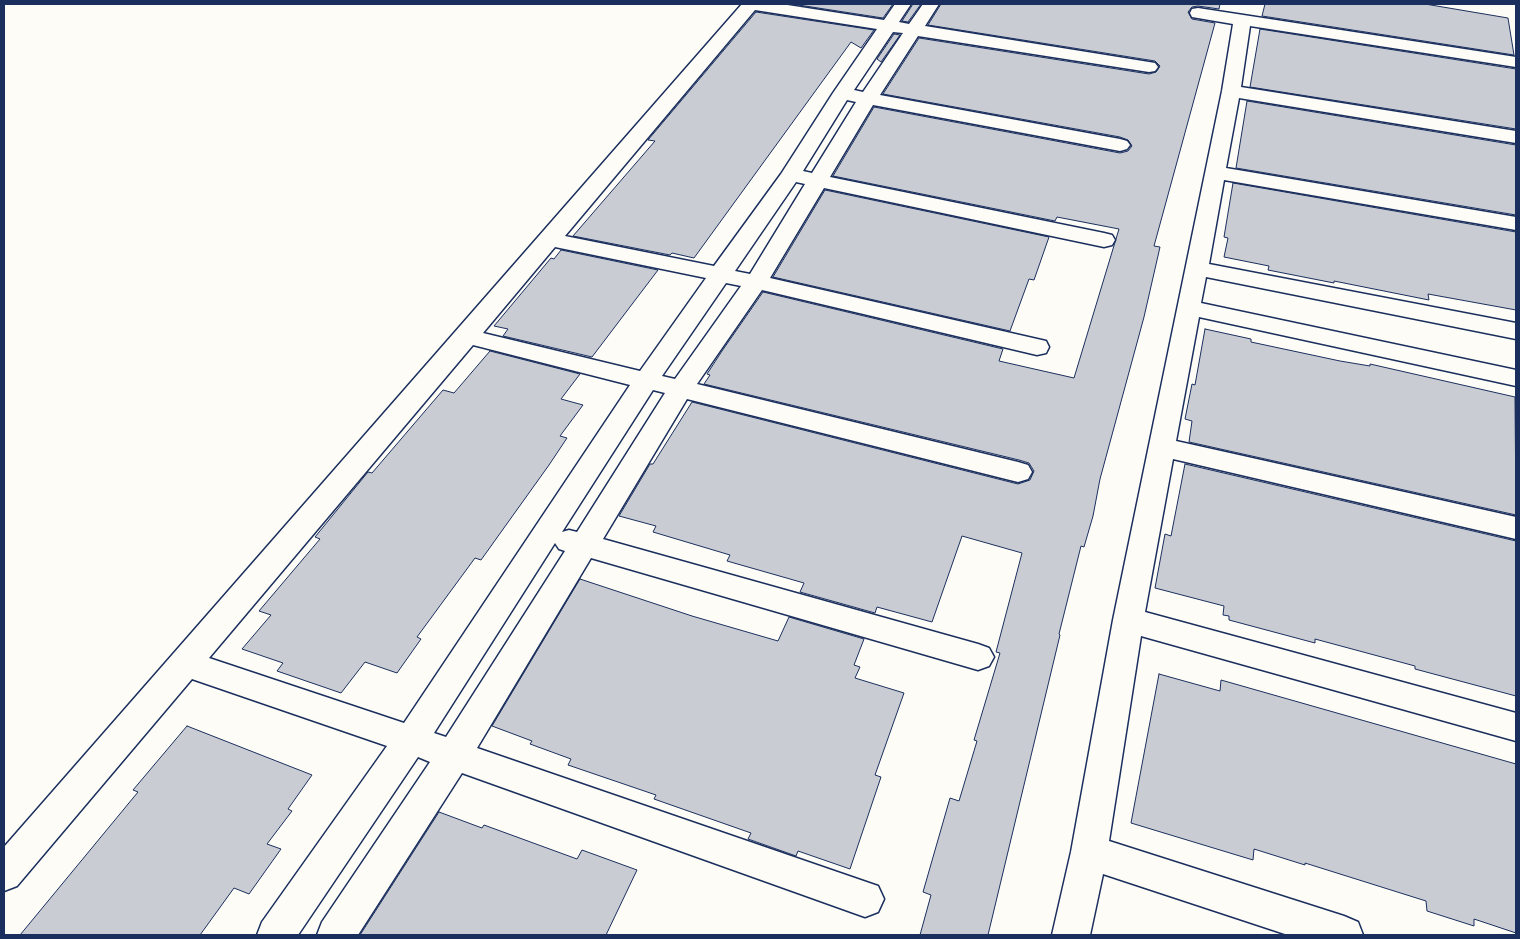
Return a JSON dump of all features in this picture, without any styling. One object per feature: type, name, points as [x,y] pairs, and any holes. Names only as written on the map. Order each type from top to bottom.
[{"type":"street","points":[[4,874],[751,4],[1149,68]]},
{"type":"street","points":[[276,935],[411,740],[646,381],[790,175],[842,93],[903,4]]},
{"type":"street","points":[[336,935],[454,755],[680,390],[756,282],[868,98],[932,4]]},
{"type":"street","points":[[1198,14],[1516,62]]},
{"type":"street","points":[[1071,935],[1089,852],[1128,620],[1231,91],[1242,20]]},
{"type":"street","points":[[1231,91],[1516,137]]},
{"type":"street","points":[[842,93],[1120,145]]},
{"type":"street","points":[[1215,172],[1516,224]]},
{"type":"street","points":[[790,175],[1104,240]]},
{"type":"street","points":[[549,239],[756,282],[1037,347]]},
{"type":"street","points":[[1196,268],[1516,330]]},
{"type":"street","points":[[1189,308],[1516,378]]},
{"type":"street","points":[[466,336],[1018,472]]},
{"type":"street","points":[[1161,447],[1516,528]]},
{"type":"street","points":[[546,534],[978,658]]},
{"type":"street","points":[[1128,620],[1516,727]]},
{"type":"street","points":[[184,663],[865,898]]},
{"type":"street","points":[[1089,852],[1344,935]]},
{"type":"building","points":[[792,4],[893,4],[883,18]]},
{"type":"building","points":[[913,4],[921,4],[908,22],[902,21]]},
{"type":"building","points":[[941,4],[1220,4],[1219,9],[1198,6],[1192,7],[1188,12],[1192,19],[1215,23],[1154,246],[1160,247],[1144,317],[1100,479],[1093,516],[1084,547],[1081,546],[988,935],[920,935],[931,895],[923,892],[950,798],[959,801],[977,741],[974,740],[1000,653],[996,652],[1022,553],[962,536],[932,622],[877,607],[875,613],[800,592],[804,583],[727,561],[730,555],[653,532],[656,526],[619,516],[650,464],[653,464],[692,402],[1018,484],[1030,480],[1034,471],[1029,463],[1019,460],[704,384],[710,375],[707,374],[763,292],[1003,349],[999,361],[1074,378],[1119,229],[1057,217],[1055,221],[833,176],[874,107],[1120,153],[1128,151],[1132,146],[1128,140],[1120,137],[883,94],[919,38],[1149,74],[1156,72],[1160,66],[1155,61],[928,25]]},
{"type":"building","points":[[1265,4],[1425,4],[1508,18],[1514,55],[1262,16]]},
{"type":"building","points":[[756,12],[874,30],[861,48],[851,42],[694,258],[573,236],[655,141],[648,140]]},
{"type":"building","points":[[1260,29],[1516,69],[1516,129],[1250,87]]},
{"type":"building","points":[[894,34],[900,35],[881,62],[877,59]]},
{"type":"building","points":[[1247,101],[1516,145],[1516,215],[1236,168]]},
{"type":"building","points":[[1233,183],[1516,232],[1516,310],[1428,294],[1429,300],[1334,281],[1334,283],[1268,270],[1269,266],[1224,257],[1228,238],[1224,237]]},
{"type":"building","points":[[825,190],[1049,237],[1034,280],[1029,279],[1010,331],[773,277]]},
{"type":"building","points":[[561,250],[658,270],[592,357],[503,336],[508,329],[494,326],[551,258],[554,259]]},
{"type":"building","points":[[1205,329],[1251,339],[1251,342],[1340,361],[1370,366],[1370,364],[1515,397],[1516,515],[1189,442],[1192,421],[1185,419],[1192,384],[1195,385]]},
{"type":"building","points":[[490,351],[580,374],[561,399],[583,405],[560,436],[567,438],[549,465],[481,560],[475,558],[417,637],[421,639],[397,673],[365,662],[341,693],[277,671],[283,663],[242,649],[271,615],[259,611],[320,539],[315,537],[368,472],[372,473],[443,390],[454,393]]},
{"type":"building","points":[[1185,464],[1516,541],[1516,696],[1415,669],[1415,666],[1315,639],[1315,643],[1229,620],[1229,616],[1223,615],[1224,606],[1155,588],[1165,534],[1171,536]]},
{"type":"building","points":[[580,579],[692,616],[778,641],[789,617],[864,639],[854,665],[860,667],[855,678],[904,693],[875,775],[881,777],[850,869],[798,851],[796,856],[748,839],[751,833],[654,799],[656,795],[568,765],[571,759],[530,744],[532,741],[492,726]]},
{"type":"building","points":[[1159,674],[1220,691],[1221,680],[1516,764],[1516,933],[1474,919],[1474,926],[1427,911],[1426,901],[1305,863],[1305,865],[1254,849],[1253,860],[1131,823]]},
{"type":"building","points":[[187,726],[312,775],[288,809],[292,811],[267,844],[281,849],[249,894],[234,888],[200,935],[20,935],[138,792],[133,790]]},
{"type":"building","points":[[439,812],[482,828],[484,825],[577,859],[582,850],[637,870],[606,935],[360,935]]}]
